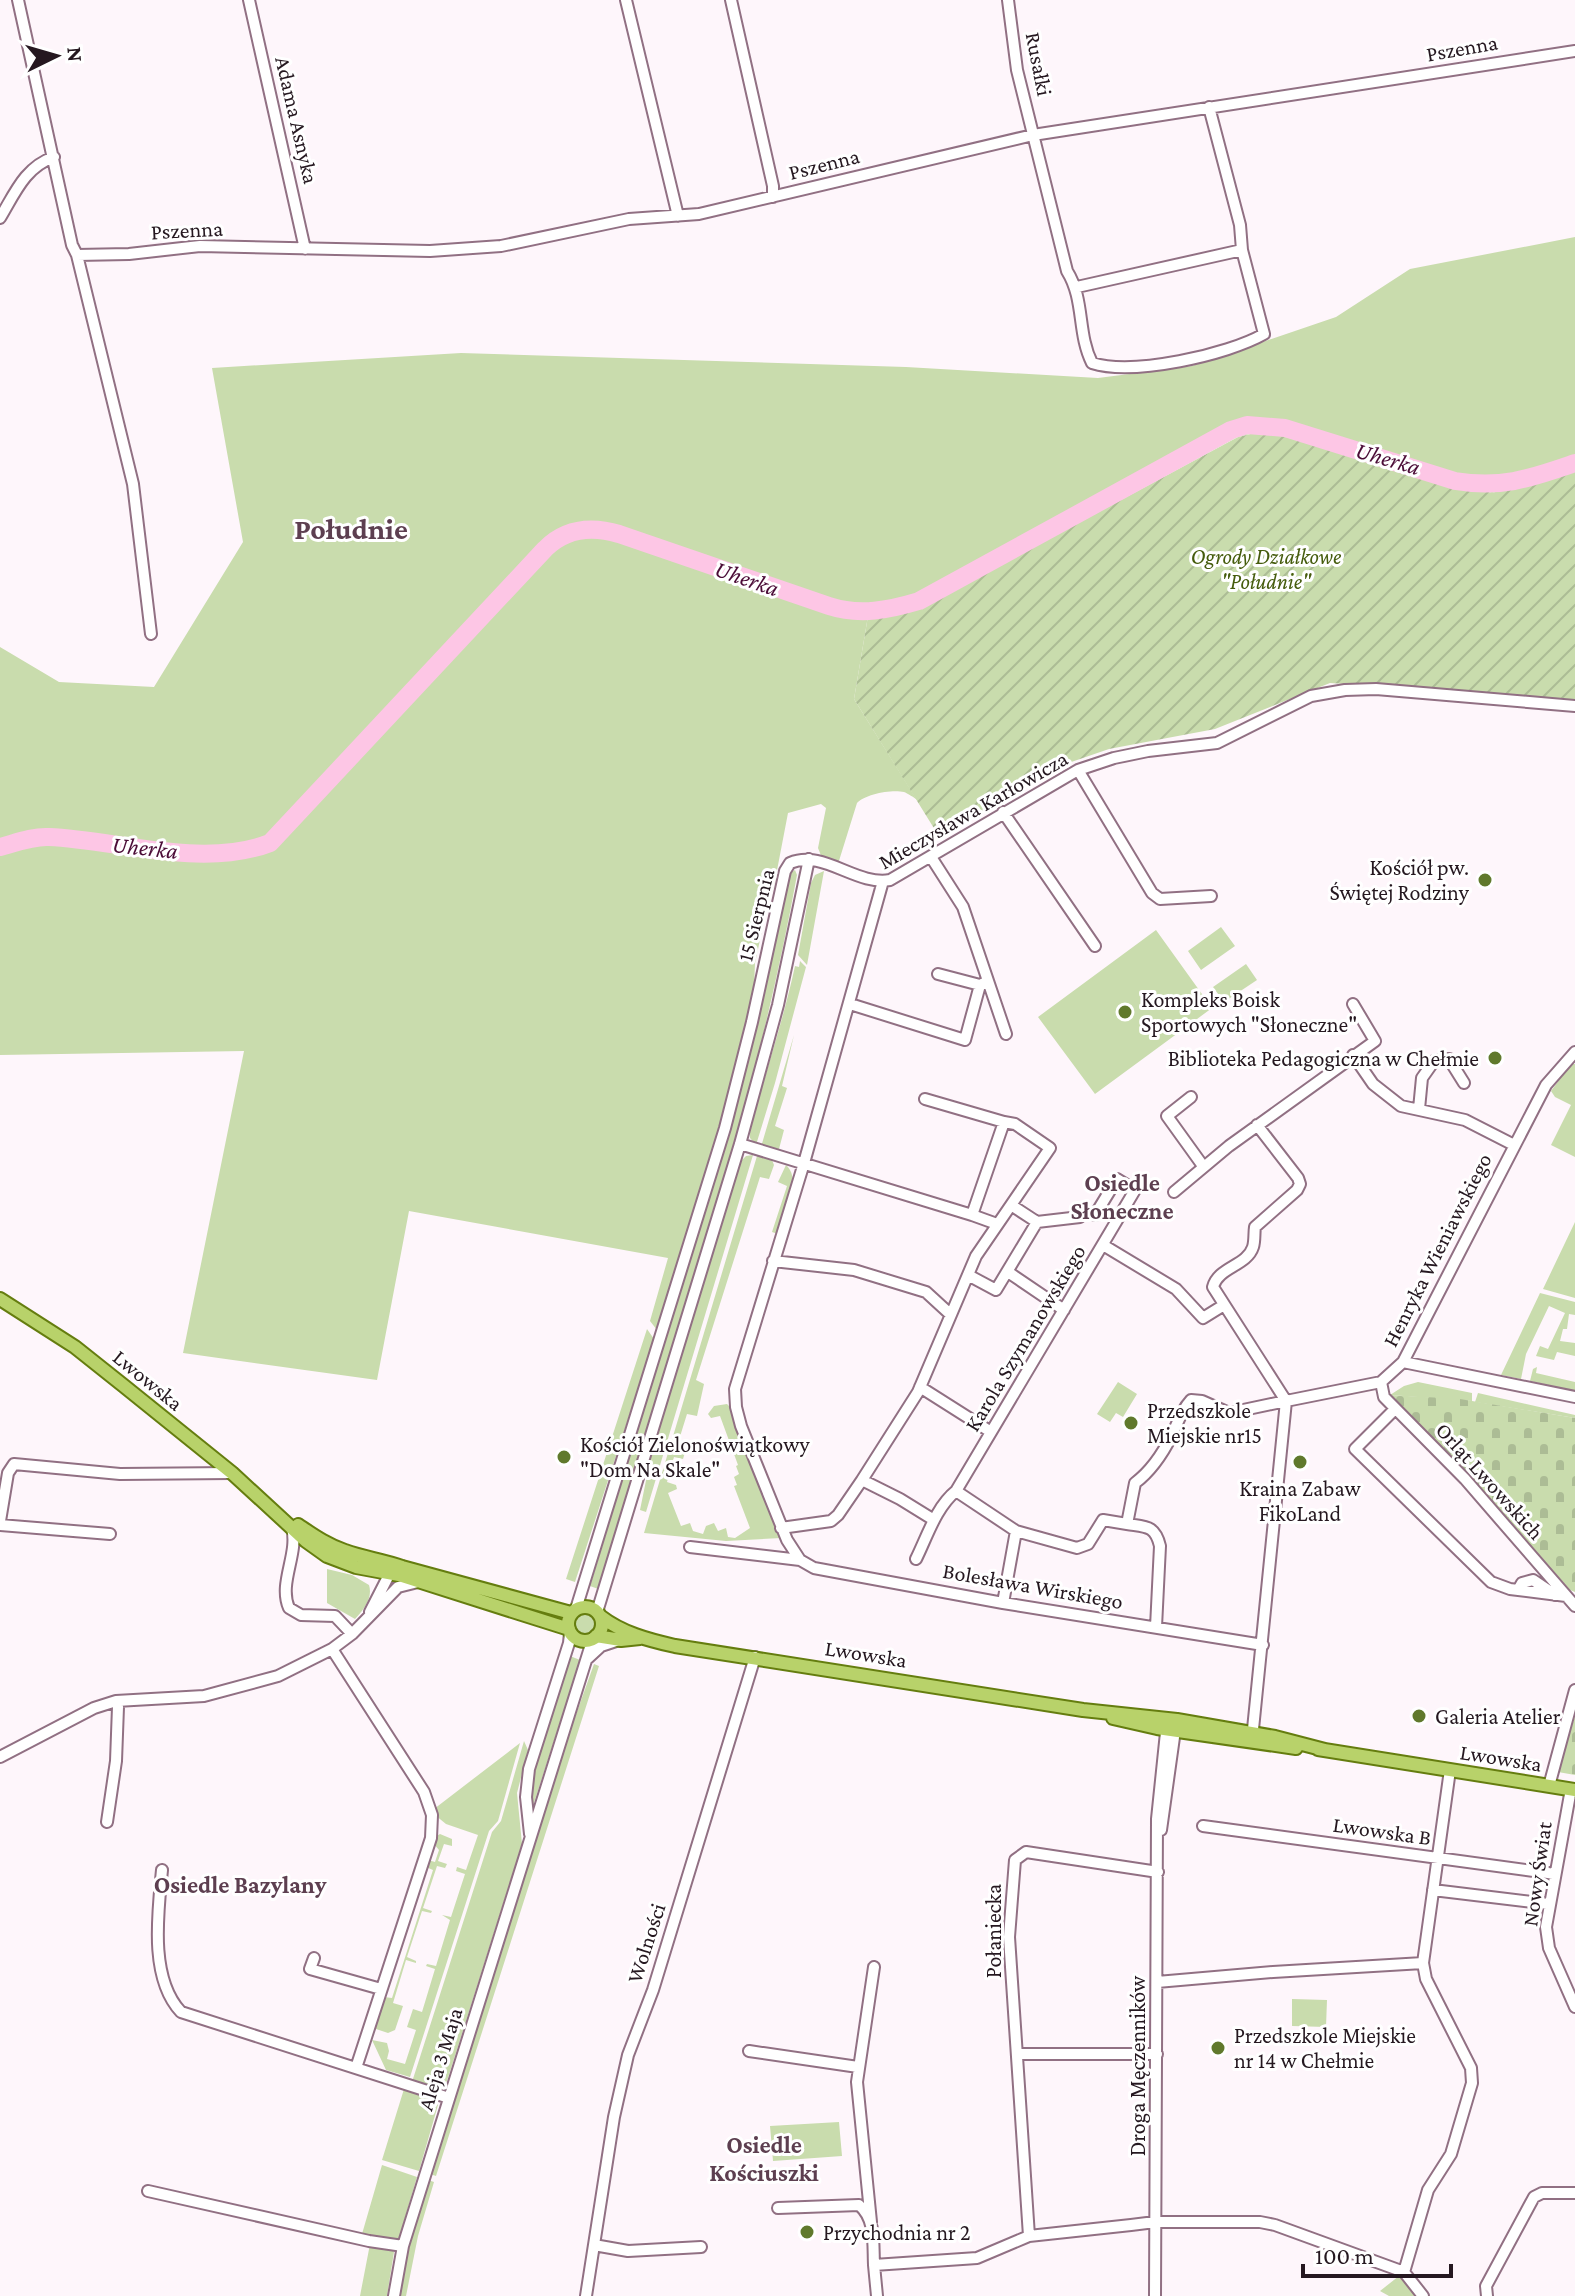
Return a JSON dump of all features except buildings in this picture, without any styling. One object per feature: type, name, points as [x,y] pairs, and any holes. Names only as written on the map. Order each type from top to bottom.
[{"type":"main road","name":"Lwowska","points":[[0,1299],[75,1347],[232,1473],[291,1526],[299,1539],[327,1556],[356,1567],[396,1570],[420,1582],[553,1616],[574,1611]]},
{"type":"main road","name":"Lwowska","points":[[264,1502],[326,1544],[396,1570],[553,1616],[569,1631]]},
{"type":"main road","points":[[585,1606],[599,1614],[602,1627],[595,1637],[581,1640],[569,1631],[574,1611],[585,1606]]},
{"type":"main road","name":"Lwowska","points":[[599,1614],[622,1634]]},
{"type":"main road","name":"Lwowska","points":[[595,1637],[622,1634],[675,1646],[1573,1790]]},
{"type":"street","points":[[18,0],[72,245],[133,484],[151,634]]},
{"type":"street","name":"Adama Asnyka","points":[[249,0],[305,249]]},
{"type":"street","points":[[626,0],[678,216]]},
{"type":"street","points":[[731,0],[773,197]]},
{"type":"street","name":"Rusałki","points":[[1008,0],[1017,70],[1067,271],[1077,287],[1084,347],[1092,363],[1107,368],[1181,361],[1224,350],[1264,334],[1242,250]]},
{"type":"street","name":"Pszenna","points":[[77,255],[129,254],[200,246],[430,251],[501,246],[629,219],[699,214],[1033,135],[1575,51]]},
{"type":"street","points":[[1077,287],[1242,250],[1240,225],[1209,107]]},
{"type":"street","points":[[0,218],[28,171],[54,157]]},
{"type":"street","name":"Mieczysława Karłowicza","points":[[850,1004],[883,881],[895,878],[1078,770],[1148,751],[1217,743],[1311,696],[1345,690],[1376,689],[1575,706]]},
{"type":"street","points":[[1078,770],[1152,893],[1160,899],[1211,896]]},
{"type":"street","points":[[1003,812],[1095,946]]},
{"type":"street","points":[[931,857],[963,907],[984,983],[1006,1034]]},
{"type":"street","points":[[809,859],[883,881]]},
{"type":"street","name":"15 Sierpnia","points":[[574,1611],[725,1128],[785,871],[790,863],[809,859],[778,1005],[740,1144],[599,1614]]},
{"type":"street","points":[[853,947],[866,950]]},
{"type":"street","points":[[938,974],[984,983]]},
{"type":"street","points":[[800,1560],[781,1528],[741,1426],[734,1397],[804,1163],[819,1093],[850,1004],[965,1040],[984,983]]},
{"type":"street","points":[[1174,1192],[1257,1125],[1375,1041],[1353,1004]]},
{"type":"street","name":"Henryka Wieniawskiego","points":[[1381,1382],[1403,1362],[1546,1085],[1575,1052]]},
{"type":"street","points":[[1353,1055],[1373,1084],[1401,1106],[1465,1120],[1514,1145]]},
{"type":"street","points":[[1419,1109],[1422,1078],[1434,1061],[1449,1059],[1464,1083]]},
{"type":"street","points":[[1191,1097],[1167,1116],[1203,1166]]},
{"type":"street","points":[[781,1528],[831,1521],[838,1515],[898,1426],[920,1387],[976,1256],[1050,1148],[1015,1124],[925,1099]]},
{"type":"street","points":[[972,1215],[1004,1122]]},
{"type":"street","points":[[1252,1738],[1286,1401],[1214,1291],[1216,1279],[1249,1254],[1255,1227],[1300,1184],[1257,1125]]},
{"type":"street","points":[[740,1144],[997,1224]]},
{"type":"street","name":"Karola Szymanowskiego","points":[[916,1559],[934,1520],[948,1497],[956,1491],[1135,1190],[1117,1179],[1095,1215]]},
{"type":"street","points":[[1011,1205],[1037,1222],[1080,1217]]},
{"type":"street","points":[[968,1275],[996,1290],[1037,1222]]},
{"type":"street","points":[[1103,1245],[1176,1289],[1203,1318],[1224,1305]]},
{"type":"street","points":[[773,1261],[854,1270],[926,1292],[950,1314]]},
{"type":"street","points":[[1008,1272],[1064,1310]]},
{"type":"street","points":[[1403,1362],[1575,1397]]},
{"type":"street","points":[[1127,1524],[1135,1483],[1148,1473],[1171,1437],[1183,1408],[1191,1400],[1202,1401],[1229,1413],[1381,1382]]},
{"type":"street","name":"Orląt Lwowskich","points":[[1381,1382],[1384,1397],[1465,1479],[1560,1596],[1575,1606]]},
{"type":"street","points":[[920,1387],[991,1432]]},
{"type":"street","points":[[1395,1409],[1355,1449],[1491,1582],[1499,1587],[1560,1596]]},
{"type":"street","points":[[110,1534],[0,1523],[8,1473],[14,1464],[120,1474],[232,1473]]},
{"type":"street","points":[[862,1480],[934,1520]]},
{"type":"street","points":[[956,1491],[1016,1531],[1077,1548],[1088,1544],[1103,1520],[1150,1528],[1157,1534],[1160,1546],[1156,1627]]},
{"type":"street","points":[[1003,1603],[1016,1531]]},
{"type":"street","points":[[299,1539],[286,1592],[289,1608],[301,1615],[335,1616],[352,1634]]},
{"type":"street","name":"Lwowska","points":[[299,1539],[326,1544]]},
{"type":"street","name":"Bolesława Wirskiego","points":[[690,1547],[800,1560],[814,1568],[1003,1603],[1263,1645]]},
{"type":"street","points":[[356,1567],[372,1577],[377,1590],[375,1602]]},
{"type":"street","points":[[369,1615],[396,1570]]},
{"type":"street","points":[[390,1595],[396,1570]]},
{"type":"street","points":[[0,1757],[94,1708],[116,1701],[217,1693],[278,1676],[332,1649],[403,1585],[420,1582]]},
{"type":"street","points":[[565,1652],[553,1616],[583,1587]]},
{"type":"street","points":[[587,1659],[601,1646],[622,1634],[604,1595]]},
{"type":"street","name":"Aleja 3 Maja","points":[[531,1836],[526,1797],[529,1769],[569,1631]]},
{"type":"street","name":"Aleja 3 Maja","points":[[394,2296],[403,2246],[595,1637]]},
{"type":"street","points":[[332,1649],[424,1792],[432,1815],[431,1838],[356,2068]]},
{"type":"street","name":"Wolności","points":[[586,2296],[614,2117],[631,2044],[653,1990],[755,1657]]},
{"type":"street","points":[[1549,1786],[1575,1690]]},
{"type":"street","points":[[107,1822],[116,1761],[116,1701]]},
{"type":"street","name":"Droga Męczenników","points":[[1155,2296],[1157,1814],[1172,1725]]},
{"type":"street","points":[[1404,2272],[1424,2202],[1451,2154],[1472,2083],[1471,2068],[1426,1979],[1423,1963],[1450,1770]]},
{"type":"street","name":"Nowy Świat","points":[[1573,1790],[1546,1927],[1549,1948],[1575,2007]]},
{"type":"street","name":"Lwowska B","points":[[1203,1826],[1555,1874]]},
{"type":"street","name":"Połaniecka","points":[[1029,2236],[1009,1937],[1015,1860],[1026,1852],[1158,1872]]},
{"type":"street","points":[[162,1870],[159,1965],[167,1993],[181,2012],[449,2098]]},
{"type":"street","points":[[1433,1890],[1549,1904]]},
{"type":"street","points":[[314,1958],[310,1969],[381,1989]]},
{"type":"street","points":[[1157,1982],[1423,1963]]},
{"type":"street","points":[[874,1967],[857,2082],[877,2296]]},
{"type":"street","points":[[749,2051],[858,2067]]},
{"type":"street","points":[[1019,2054],[1157,2054]]},
{"type":"street","points":[[148,2191],[403,2246]]},
{"type":"street","points":[[1487,2296],[1486,2286],[1534,2197],[1542,2193],[1575,2193]]},
{"type":"street","points":[[778,2208],[859,2205],[868,2212],[871,2222]]},
{"type":"street","points":[[874,2265],[977,2258],[1029,2236],[1155,2222],[1260,2222],[1404,2272],[1423,2296]]},
{"type":"street","points":[[594,2245],[628,2251],[701,2247]]},
{"type":"green space","points":[[1575,237],[1575,468],[1492,493],[1262,431],[1237,437],[922,607],[868,616],[854,699],[917,800],[904,792],[893,791],[872,795],[857,803],[838,864],[822,858],[818,848],[826,808],[821,804],[788,813],[755,963],[754,988],[740,1053],[657,1330],[650,1321],[668,1258],[409,1211],[377,1380],[183,1353],[244,1051],[0,1055],[0,647],[59,682],[154,687],[243,542],[212,368],[461,353],[906,367],[1098,378],[1192,366],[1336,317],[1410,269]]},
{"type":"green space","name":"Ogrody Działkowe \"Południe\"","points":[[1263,431],[1492,493],[1575,468],[1575,700],[1330,683],[1215,729],[1109,749],[1051,769],[940,838],[854,699],[868,616],[922,607],[1238,437]]},
{"type":"green space","points":[[795,870],[797,875],[779,966],[734,1146],[601,1590],[590,1586],[737,1105],[787,881],[789,874]]},
{"type":"green space","points":[[824,871],[807,965],[798,955],[811,883],[815,875]]},
{"type":"green space","points":[[1221,927],[1235,946],[1201,970],[1188,951]]},
{"type":"green space","name":"Kompleks Boisk Sportowych \"Słoneczne\"","points":[[1156,930],[1212,1008],[1095,1094],[1038,1017]]},
{"type":"green space","points":[[800,961],[806,967],[756,1145],[750,1138],[750,1132],[795,966],[799,967]]},
{"type":"green space","points":[[1246,964],[1257,980],[1224,1002],[1213,987]]},
{"type":"green space","points":[[794,1035],[782,1086],[787,1088],[775,1126],[784,1130],[779,1149],[775,1151],[761,1147]]},
{"type":"green space","points":[[1571,1064],[1575,1064],[1575,1157],[1551,1145],[1571,1105],[1555,1097],[1551,1091]]},
{"type":"green space","points":[[753,1155],[646,1512],[640,1510],[651,1456],[739,1163],[746,1156]]},
{"type":"green space","points":[[757,1156],[772,1160],[774,1165],[769,1179],[760,1177],[696,1380],[704,1384],[697,1416],[687,1414],[678,1443],[687,1446],[683,1459],[674,1457],[667,1482],[676,1485],[677,1489],[668,1493],[681,1526],[690,1523],[693,1531],[703,1534],[706,1526],[714,1523],[718,1531],[726,1528],[728,1537],[735,1538],[750,1528],[734,1486],[737,1485],[734,1477],[739,1474],[738,1465],[720,1416],[711,1418],[708,1414],[714,1406],[727,1404],[732,1409],[781,1538],[726,1541],[644,1533]]},
{"type":"green space","points":[[786,1165],[791,1171],[793,1188],[778,1234],[772,1232],[787,1186],[778,1182]]},
{"type":"green space","points":[[1575,1222],[1575,1298],[1543,1289]]},
{"type":"green space","points":[[1540,1293],[1575,1302],[1575,1315],[1569,1314],[1567,1329],[1563,1329],[1560,1341],[1575,1343],[1575,1356],[1557,1352],[1554,1360],[1536,1356],[1540,1346],[1548,1349],[1565,1313],[1549,1306],[1526,1354],[1521,1379],[1501,1375]]},
{"type":"green space","points":[[647,1329],[654,1339],[575,1582],[566,1579]]},
{"type":"green space","points":[[1537,1367],[1536,1373],[1575,1382],[1575,1391],[1530,1381],[1533,1369]]},
{"type":"green space","points":[[1118,1382],[1137,1394],[1123,1417],[1116,1413],[1110,1422],[1097,1414]]},
{"type":"green space","points":[[1418,1382],[1472,1393],[1472,1401],[1390,1395]]},
{"type":"green space","points":[[1478,1393],[1575,1415],[1575,1418],[1475,1402]]},
{"type":"green space","points":[[1390,1395],[1460,1399],[1575,1418],[1575,1592],[1463,1468]]},
{"type":"green space","points":[[327,1569],[352,1575],[369,1585],[369,1599],[355,1619],[327,1603]]},
{"type":"green space","points":[[585,1612],[593,1616],[597,1624],[593,1632],[585,1636],[577,1632],[573,1624],[577,1616]]},
{"type":"green space","points":[[570,1656],[580,1660],[532,1809],[529,1792],[531,1779]]},
{"type":"green space","points":[[594,1664],[599,1666],[436,2176],[430,2174],[564,1748]]},
{"type":"green space","points":[[1575,1716],[1575,1775],[1558,1772]]},
{"type":"green space","points":[[524,1741],[528,1750],[517,1793],[522,1844],[447,2081],[440,2087],[426,2087],[412,2082],[492,1832],[501,1821]]},
{"type":"green space","points":[[520,1743],[498,1821],[489,1831],[410,2077],[386,2070],[372,2040],[387,2043],[387,2059],[405,2064],[416,2030],[407,2027],[413,2009],[422,2012],[435,1969],[426,1966],[436,1966],[450,1920],[442,1915],[451,1917],[465,1874],[456,1871],[457,1867],[466,1870],[478,1835],[446,1824],[435,1815],[434,1809]]},
{"type":"green space","points":[[440,1834],[452,1839],[452,1846],[444,1844],[438,1861],[447,1864],[445,1868],[437,1866],[423,1908],[432,1911],[422,1911],[407,1957],[416,1963],[406,1960],[393,2003],[403,2006],[395,2030],[388,2033],[376,2029],[375,2024],[384,1997],[392,1998],[433,1870],[426,1867],[428,1860],[435,1862],[439,1850],[434,1844],[435,1837]]},
{"type":"green space","points":[[1292,1999],[1327,2000],[1326,2027],[1292,2026]]},
{"type":"green space","points":[[404,2089],[431,2098],[438,2105],[419,2171],[382,2160]]},
{"type":"green space","points":[[839,2122],[842,2156],[773,2161],[770,2126]]},
{"type":"green space","points":[[382,2165],[417,2177],[399,2238],[390,2240],[362,2234]]},
{"type":"green space","points":[[428,2180],[434,2182],[418,2236],[406,2296],[399,2296],[407,2253]]},
{"type":"green space","points":[[370,2244],[390,2247],[394,2252],[387,2296],[360,2296]]},
{"type":"green space","points":[[1404,2272],[1423,2296],[1389,2296],[1380,2291]]},
{"type":"waterway","name":"Uherka","points":[[0,847],[49,837],[189,853],[244,850],[270,843],[545,549],[571,533],[599,530],[619,534],[829,606],[852,611],[874,611],[919,601],[1231,430],[1247,425],[1285,428],[1455,481],[1472,483],[1516,481],[1575,463]]},
{"type":"place","name":"Kościół pw. Świętej Rodziny","points":[[1485,880]]},
{"type":"place","name":"Kompleks Boisk Sportowych \"Słoneczne\"","points":[[1125,1012]]},
{"type":"place","name":"Biblioteka Pedagogiczna w Chełmie","points":[[1495,1058]]},
{"type":"place","name":"Przedszkole Miejskie nr15","points":[[1131,1423]]},
{"type":"place","name":"Kościół Zielonoświątkowy \"Dom Na Skale\"","points":[[564,1457]]},
{"type":"place","name":"Kraina Zabaw FikoLand","points":[[1300,1462]]},
{"type":"place","name":"Galeria Atelier","points":[[1419,1716]]},
{"type":"place","name":"Przedszkole Miejskie nr 14 w Chełmie","points":[[1218,2048]]},
{"type":"place","name":"Przychodnia nr 2","points":[[807,2232]]},
{"type":"district","name":"Południe","points":[[351,528]]},
{"type":"district","name":"Osiedle Słoneczne","points":[[1122,1196]]},
{"type":"district","name":"Osiedle Bazylany","points":[[240,1884]]},
{"type":"district","name":"Osiedle Kościuszki","points":[[764,2158]]}]
